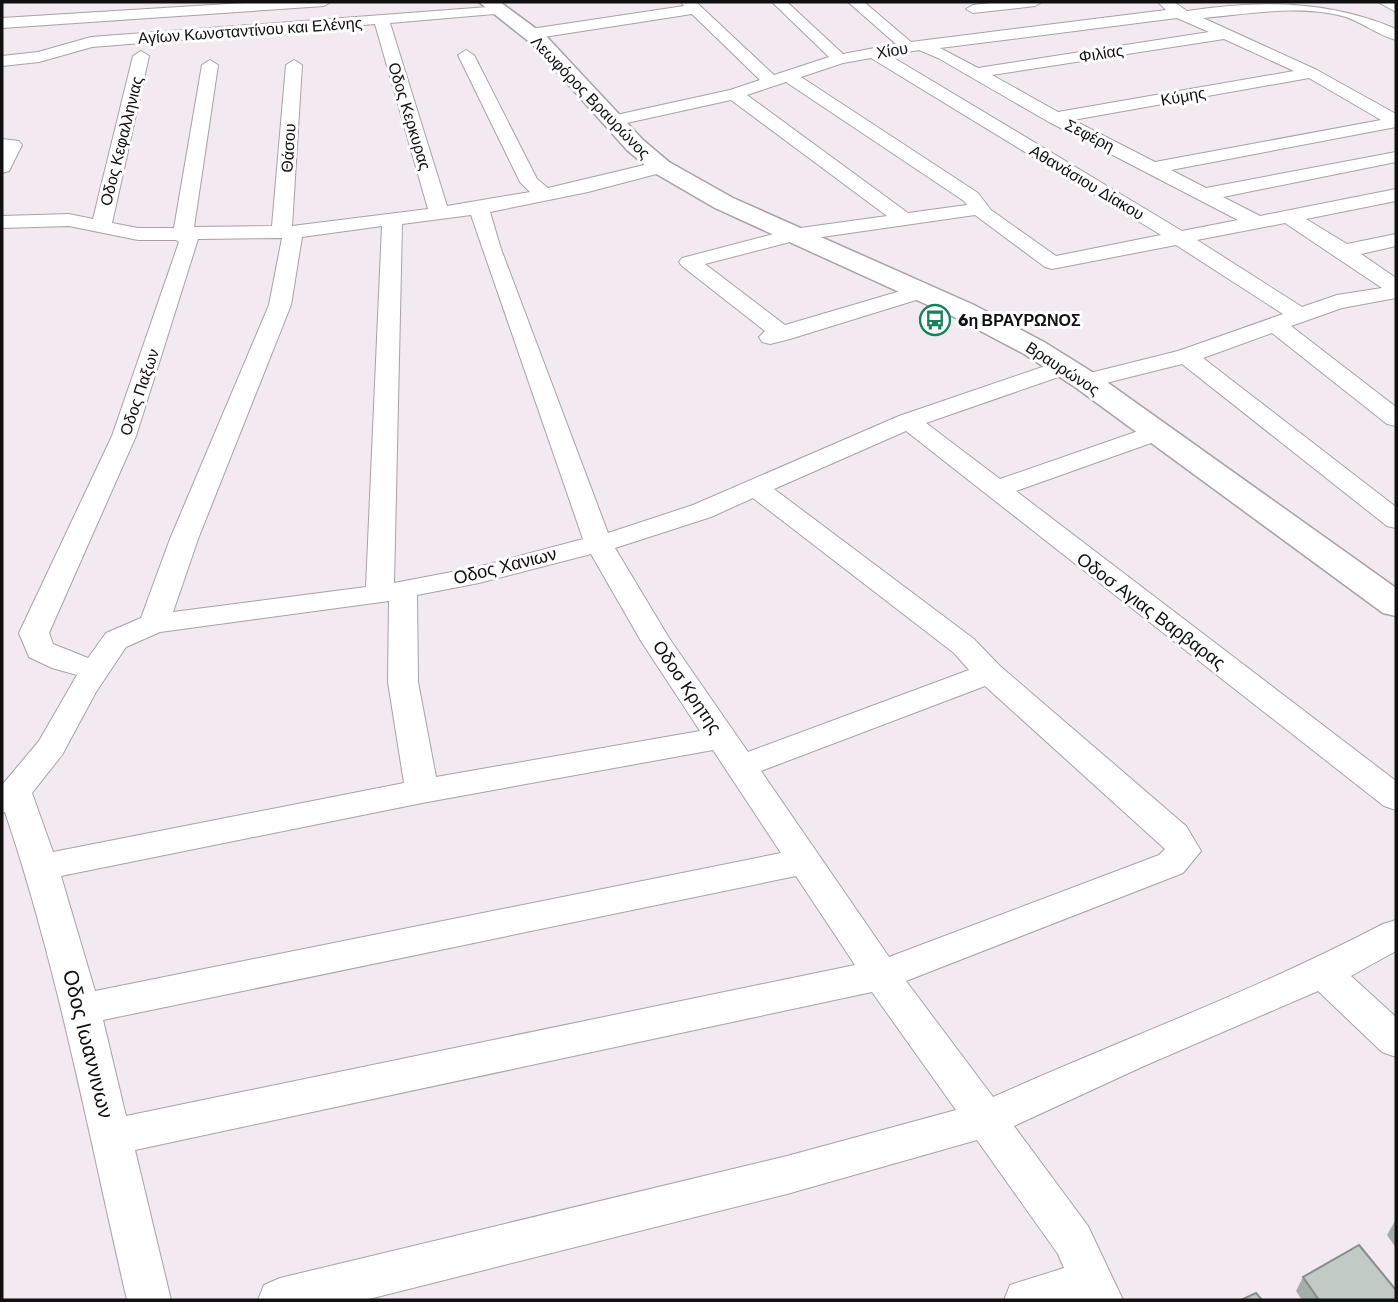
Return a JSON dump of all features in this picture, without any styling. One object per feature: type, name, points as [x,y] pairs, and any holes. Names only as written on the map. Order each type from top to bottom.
[{"type":"main road","name":"Λεωφόρος Βραυρώνος","points":[[494,6],[531,34],[613,121],[661,167]]},
{"type":"main road","name":"Βραυρώνος","points":[[661,167],[704,192],[793,235],[921,291],[999,329],[1076,374],[1396,605]]},
{"type":"street","points":[[68,48],[58,45],[61,19],[70,2]]},
{"type":"street","points":[[2,23],[255,4],[324,2]]},
{"type":"street","points":[[779,2],[841,59]]},
{"type":"street","name":"Σεφέρη","points":[[855,2],[915,46],[944,55],[1055,118],[1259,223]]},
{"type":"street","points":[[974,9],[1035,2]]},
{"type":"street","points":[[1164,2],[1182,14],[1311,73],[1396,121]]},
{"type":"street","points":[[1385,2],[1396,8]]},
{"type":"street","points":[[254,30],[255,4]]},
{"type":"street","name":"Χίου","points":[[613,121],[734,94],[841,59],[915,46],[1182,14],[1294,4],[1329,5],[1396,35]]},
{"type":"street","name":"Αγίων Κωνσταντίνου και Ελένης","points":[[2,61],[39,57],[91,42],[380,20],[494,6]]},
{"type":"street","points":[[531,34],[692,6],[781,80],[971,197],[977,202],[978,209]]},
{"type":"street","name":"Οδος Κερκυρας","points":[[380,20],[439,213]]},
{"type":"street","points":[[931,27],[949,43]]},
{"type":"street","name":"Φιλίας","points":[[975,73],[1227,34]]},
{"type":"street","name":"Αθανάσιου Δίακου","points":[[874,53],[1179,238],[1298,314]]},
{"type":"street","points":[[466,55],[530,182],[545,195]]},
{"type":"street","name":"Οδος Κεφαλληνιας","points":[[101,226],[141,57]]},
{"type":"street","name":"Οδος Παξων","points":[[95,670],[63,661],[40,650],[34,633],[124,436],[189,241],[183,235],[210,65]]},
{"type":"street","name":"Θάσου","points":[[154,624],[184,539],[280,305],[288,232],[294,65]]},
{"type":"street","name":"Κύμης","points":[[1055,118],[1311,73]]},
{"type":"street","points":[[734,94],[904,219]]},
{"type":"street","points":[[1154,168],[1396,121]]},
{"type":"street","points":[[2,167],[7,144]]},
{"type":"street","points":[[1207,194],[1396,157]]},
{"type":"street","points":[[2,222],[69,220],[138,234],[288,232],[479,208],[661,167]]},
{"type":"street","points":[[921,291],[776,336],[689,262],[793,235],[978,209],[1052,263],[1396,195]]},
{"type":"street","name":"Οδοσ Κρητης","points":[[479,208],[491,249],[598,543],[656,641],[881,975],[1073,1240],[1097,1291]]},
{"type":"street","points":[[1289,217],[1344,251],[1396,290]]},
{"type":"street","points":[[391,221],[391,592],[422,791]]},
{"type":"street","points":[[1344,251],[1396,240]]},
{"type":"street","name":"Οδος Χανιων","points":[[9,796],[51,747],[95,670],[116,640],[154,624],[391,592],[479,575],[636,534],[702,511],[908,421],[1076,374],[1186,356],[1298,314],[1396,290]]},
{"type":"street","points":[[1275,323],[1396,419]]},
{"type":"street","points":[[1186,356],[1396,520]]},
{"type":"street","name":"Οδοσ Αγιας Βαρβαρας","points":[[908,421],[1396,798]]},
{"type":"street","points":[[995,490],[1156,433]]},
{"type":"street","points":[[110,1138],[881,975],[1171,864],[1184,851],[1174,835],[989,673],[964,646],[755,488]]},
{"type":"street","points":[[740,767],[989,673]]},
{"type":"street","points":[[41,867],[422,791],[722,738]]},
{"type":"street","name":"Οδος Ιωαννινων","points":[[9,796],[41,867],[81,1009],[149,1300]]},
{"type":"street","points":[[81,1009],[806,860]]},
{"type":"street","points":[[280,1300],[787,1175],[985,1120],[1130,1054],[1323,973],[1396,934]]},
{"type":"street","points":[[1323,973],[1396,1041]]},
{"type":"street","points":[[1026,1300],[1097,1291]]},
{"type":"building","points":[[1359,1245],[1396,1290],[1396,1300],[1319,1300],[1303,1277]]},
{"type":"building","points":[[1256,1293],[1262,1300],[1241,1300]]},
{"type":"place","name":"6η ΒΡΑΥΡΩΝΟΣ","points":[[935,320]]}]
